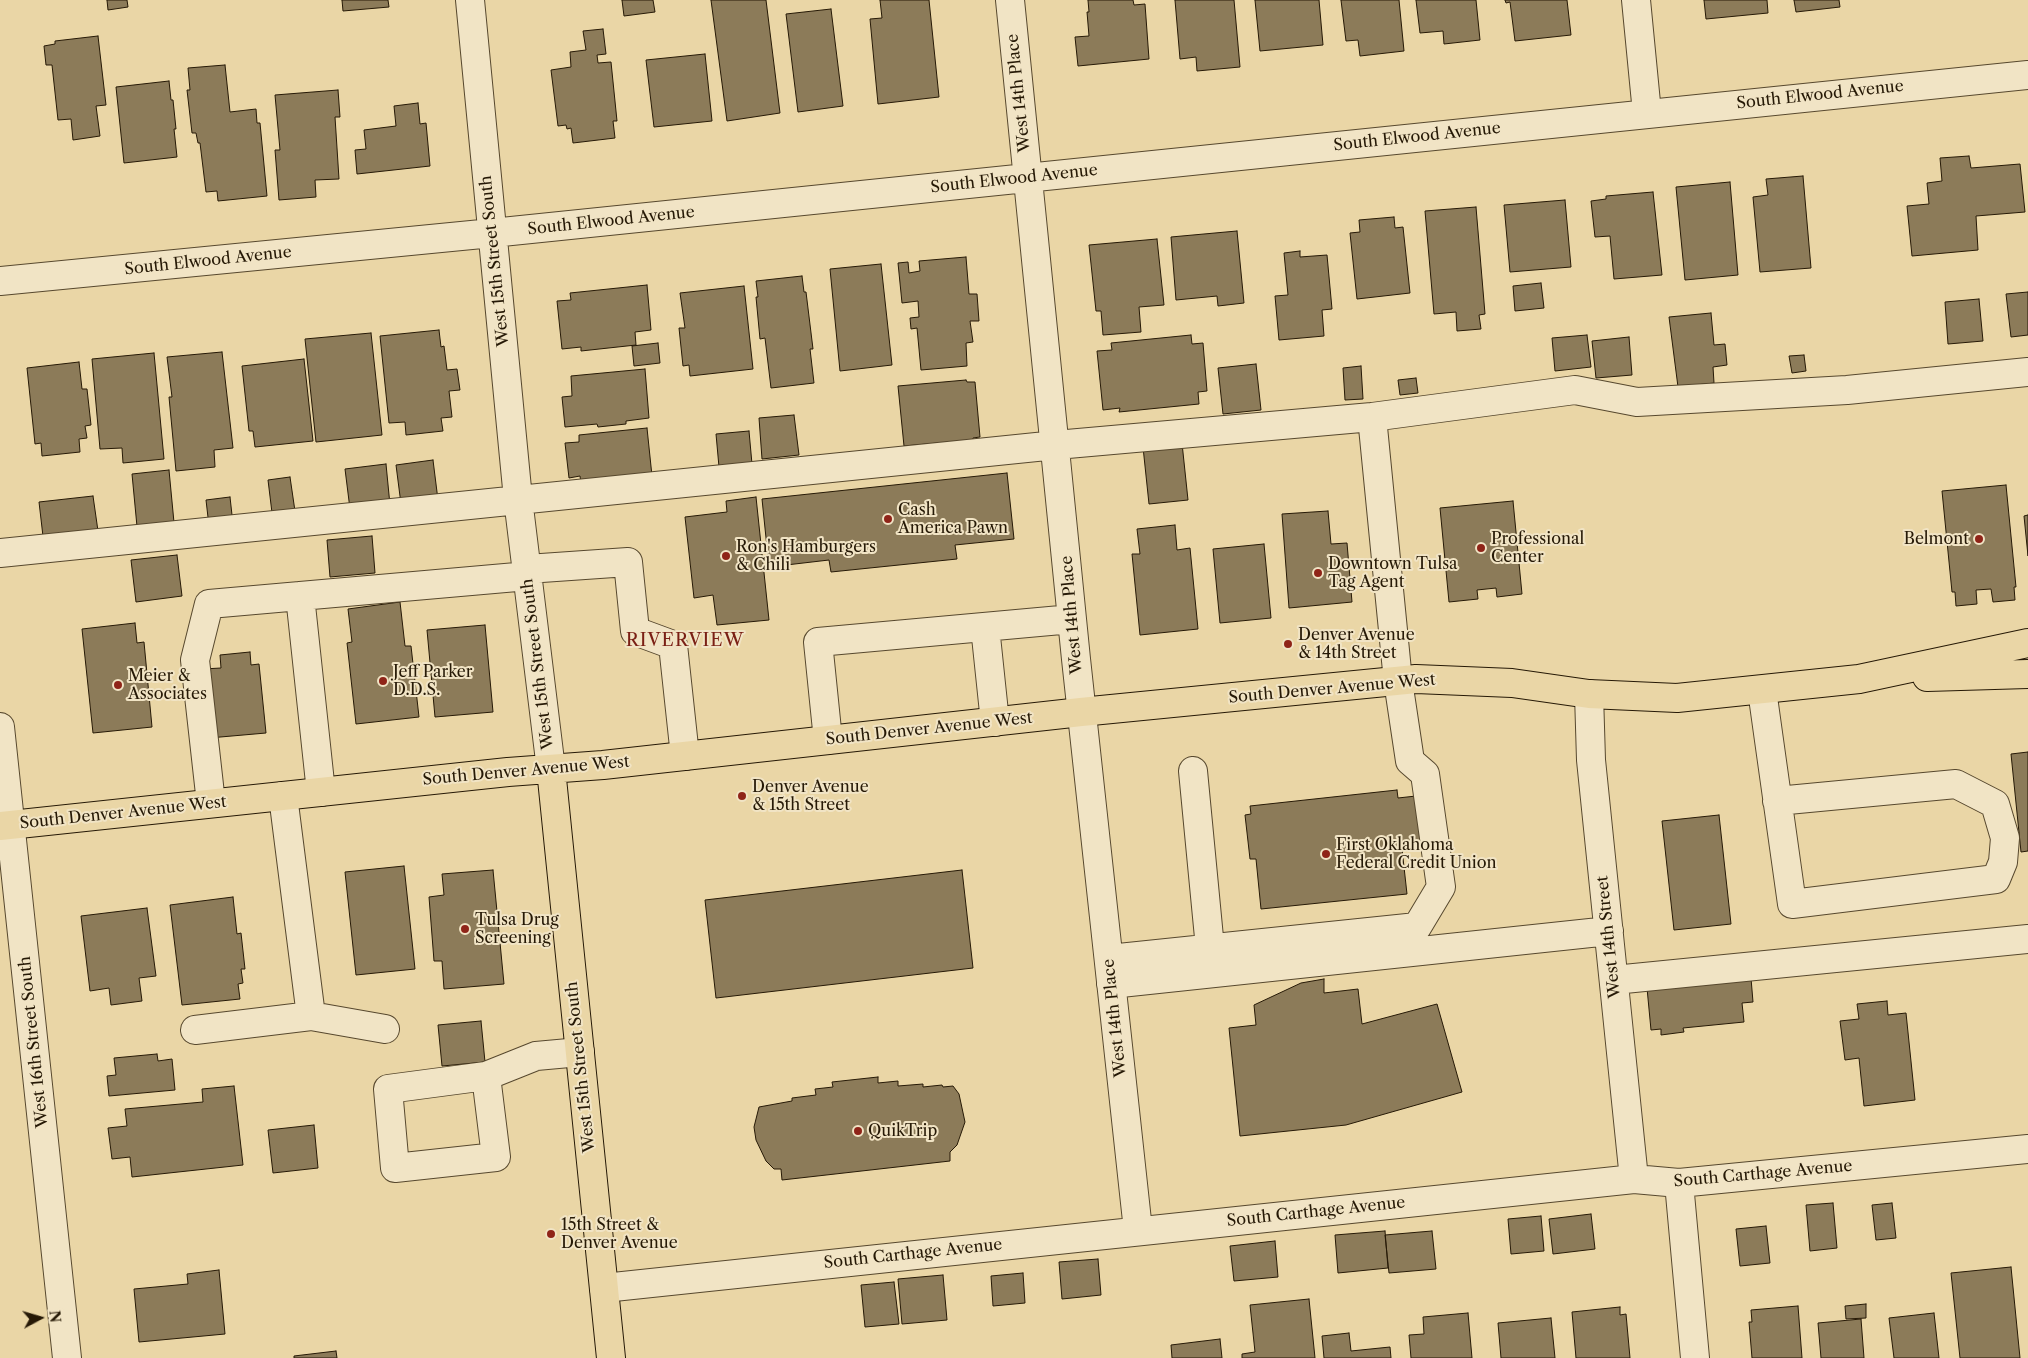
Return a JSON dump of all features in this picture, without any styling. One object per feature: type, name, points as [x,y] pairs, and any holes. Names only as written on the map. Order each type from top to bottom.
[{"type":"main road","name":"South Denver Avenue West","points":[[1858,679],[2028,642]]},
{"type":"main road","name":"South Denver Avenue West","points":[[5,825],[685,756],[1082,712],[1416,679],[1512,683],[1589,694],[1677,698],[1858,679],[2028,674]]},
{"type":"main road","name":"West 15th Street South","points":[[551,769],[611,1358]]},
{"type":"street","name":"West 15th Street South","points":[[470,0],[518,499],[551,769]]},
{"type":"street","name":"West 14th Place","points":[[1010,0],[1072,619],[1138,1230]]},
{"type":"street","points":[[1636,0],[1647,113]]},
{"type":"street","name":"South Elwood Avenue","points":[[0,281],[492,233],[2028,75]]},
{"type":"street","points":[[0,553],[1056,445],[1372,417],[1575,390],[1637,402],[1847,390],[2028,372]]},
{"type":"street","points":[[1110,971],[1210,948],[1418,927],[1441,887],[1425,774],[1410,761],[1398,681],[1372,417]]},
{"type":"street","points":[[211,803],[195,660],[210,604],[628,562],[635,631],[672,645],[685,756]]},
{"type":"street","points":[[300,596],[321,792]]},
{"type":"street","points":[[828,740],[818,642],[1072,619]]},
{"type":"street","points":[[985,627],[995,722]]},
{"type":"street","points":[[1762,690],[1792,904],[1996,879],[2003,862],[2005,838],[1996,804],[1956,784],[1778,801]]},
{"type":"street","name":"West 14th Street","points":[[1589,694],[1591,760],[1634,1179]]},
{"type":"street","name":"West 16th Street South","points":[[0,727],[5,825],[67,1358]]},
{"type":"street","points":[[1193,771],[1210,948]]},
{"type":"street","points":[[283,796],[311,1016]]},
{"type":"street","points":[[1110,971],[1609,931]]},
{"type":"street","points":[[1614,980],[2028,939]]},
{"type":"street","points":[[195,1030],[311,1016],[385,1029]]},
{"type":"street","points":[[486,1076],[496,1157],[395,1168],[388,1089],[486,1076],[536,1056],[580,1052]]},
{"type":"street","name":"South Carthage Avenue","points":[[604,1288],[1634,1179],[1680,1183],[2028,1149]]},
{"type":"street","points":[[1680,1183],[1695,1358]]},
{"type":"building","points":[[107,0],[127,0],[128,7],[108,10]]},
{"type":"building","points":[[342,0],[388,0],[389,7],[343,11]]},
{"type":"building","points":[[622,0],[653,0],[655,12],[624,16]]},
{"type":"building","points":[[711,0],[766,0],[780,113],[727,121]]},
{"type":"building","points":[[880,0],[929,0],[939,97],[878,104],[870,19],[882,18]]},
{"type":"building","points":[[1088,0],[1133,0],[1134,5],[1145,4],[1149,59],[1078,66],[1075,37],[1089,36]]},
{"type":"building","points":[[1175,0],[1234,0],[1240,67],[1197,71],[1196,57],[1180,59]]},
{"type":"building","points":[[1255,0],[1319,0],[1323,45],[1260,51]]},
{"type":"building","points":[[1341,0],[1399,0],[1404,51],[1360,56],[1358,40],[1346,41]]},
{"type":"building","points":[[1416,0],[1476,0],[1480,40],[1444,44],[1443,31],[1420,33]]},
{"type":"building","points":[[1505,0],[1567,0],[1571,35],[1515,41],[1510,2],[1506,3]]},
{"type":"building","points":[[1704,0],[1767,0],[1768,13],[1706,19]]},
{"type":"building","points":[[1794,0],[1839,0],[1840,7],[1796,12]]},
{"type":"building","points":[[831,9],[843,106],[798,112],[786,14]]},
{"type":"building","points":[[603,29],[606,54],[597,55],[598,63],[611,62],[617,121],[613,121],[615,138],[573,143],[571,128],[567,129],[566,125],[558,126],[551,70],[571,67],[570,52],[586,50],[583,31]]},
{"type":"building","points":[[98,36],[106,105],[96,106],[100,136],[73,140],[71,119],[58,120],[52,65],[46,65],[44,46],[55,44],[55,41]]},
{"type":"building","points":[[705,54],[712,121],[654,127],[646,60]]},
{"type":"building","points":[[225,65],[230,112],[256,109],[257,123],[260,123],[267,196],[218,201],[217,191],[206,192],[200,143],[198,143],[196,133],[192,133],[187,90],[190,90],[188,68]]},
{"type":"building","points":[[169,81],[171,100],[173,100],[177,157],[124,163],[116,87]]},
{"type":"building","points":[[338,90],[340,117],[335,117],[339,179],[315,180],[316,197],[279,200],[275,150],[280,150],[275,95]]},
{"type":"building","points":[[418,103],[420,124],[426,123],[430,166],[357,174],[355,150],[366,149],[364,130],[396,126],[394,106]]},
{"type":"building","points":[[1969,156],[1971,168],[2020,164],[2025,212],[1976,216],[1978,250],[1912,256],[1907,206],[1929,204],[1927,183],[1942,181],[1940,158]]},
{"type":"building","points":[[1803,176],[1811,268],[1760,272],[1753,197],[1768,195],[1766,179]]},
{"type":"building","points":[[1730,182],[1738,275],[1685,280],[1676,187]]},
{"type":"building","points":[[1653,192],[1662,275],[1614,279],[1610,236],[1595,237],[1591,201],[1606,199],[1606,196]]},
{"type":"building","points":[[1565,200],[1571,267],[1510,272],[1504,205]]},
{"type":"building","points":[[1476,207],[1485,314],[1479,315],[1481,329],[1457,331],[1456,312],[1434,314],[1425,211]]},
{"type":"building","points":[[1394,217],[1395,228],[1403,227],[1410,293],[1357,299],[1350,233],[1360,232],[1359,220]]},
{"type":"building","points":[[1237,231],[1244,303],[1218,306],[1217,296],[1176,300],[1171,237]]},
{"type":"building","points":[[1157,239],[1164,305],[1139,307],[1141,332],[1103,335],[1101,311],[1096,311],[1089,245]]},
{"type":"building","points":[[1300,251],[1300,257],[1327,255],[1332,309],[1322,310],[1324,336],[1279,340],[1275,296],[1288,295],[1284,253]]},
{"type":"building","points":[[966,257],[969,294],[977,294],[979,321],[970,321],[973,342],[966,343],[967,366],[921,370],[917,328],[911,329],[910,318],[919,317],[918,301],[902,303],[898,263],[908,262],[909,273],[920,271],[919,261]]},
{"type":"building","points":[[881,264],[892,365],[840,371],[830,269]]},
{"type":"building","points":[[802,276],[804,292],[806,292],[813,349],[810,349],[814,383],[771,388],[765,338],[760,339],[756,281]]},
{"type":"building","points":[[1541,283],[1544,308],[1515,311],[1513,286]]},
{"type":"building","points":[[647,285],[651,330],[635,332],[636,345],[581,351],[581,347],[562,349],[557,301],[571,300],[570,293]]},
{"type":"building","points":[[744,286],[753,369],[690,376],[689,365],[683,366],[679,328],[685,328],[680,293]]},
{"type":"building","points":[[2028,292],[2028,335],[2011,337],[2006,294]]},
{"type":"building","points":[[1979,299],[1983,341],[1948,344],[1945,302]]},
{"type":"building","points":[[1711,313],[1714,345],[1725,344],[1727,365],[1713,367],[1714,383],[1678,387],[1669,317]]},
{"type":"building","points":[[439,330],[441,347],[444,346],[447,370],[457,369],[460,390],[449,391],[452,417],[441,418],[443,431],[406,435],[405,422],[389,423],[380,336]]},
{"type":"building","points":[[371,333],[382,435],[316,442],[305,339]]},
{"type":"building","points":[[1191,335],[1192,344],[1203,343],[1207,391],[1198,392],[1199,404],[1119,412],[1120,408],[1103,410],[1097,351],[1112,350],[1111,343]]},
{"type":"building","points":[[1587,335],[1591,367],[1555,371],[1552,338]]},
{"type":"building","points":[[1629,337],[1632,375],[1596,378],[1592,341]]},
{"type":"building","points":[[658,343],[660,363],[634,366],[632,346]]},
{"type":"building","points":[[222,352],[233,448],[214,450],[215,467],[176,471],[169,397],[172,397],[167,357]]},
{"type":"building","points":[[154,353],[164,459],[123,463],[122,448],[100,449],[92,359]]},
{"type":"building","points":[[1804,355],[1806,371],[1792,373],[1789,356]]},
{"type":"building","points":[[304,359],[313,441],[255,447],[253,431],[249,431],[242,366]]},
{"type":"building","points":[[79,362],[82,389],[87,389],[91,425],[85,426],[87,438],[79,439],[80,452],[42,456],[41,443],[35,444],[27,368]]},
{"type":"building","points":[[1256,364],[1261,410],[1223,414],[1218,368]]},
{"type":"building","points":[[1361,366],[1363,399],[1345,400],[1343,368]]},
{"type":"building","points":[[645,369],[649,418],[626,421],[626,424],[598,427],[597,424],[565,427],[562,397],[572,396],[571,376]]},
{"type":"building","points":[[1416,378],[1418,393],[1400,395],[1398,380]]},
{"type":"building","points":[[966,380],[967,382],[975,382],[980,437],[973,438],[973,440],[904,446],[898,386]]},
{"type":"building","points":[[794,415],[799,455],[762,459],[759,418]]},
{"type":"building","points":[[647,428],[652,476],[581,484],[580,476],[569,478],[565,443],[579,442],[579,435]]},
{"type":"building","points":[[749,431],[752,464],[719,467],[716,434]]},
{"type":"building","points":[[1182,443],[1188,500],[1149,504],[1143,447]]},
{"type":"building","points":[[433,460],[438,500],[401,504],[396,465]]},
{"type":"building","points":[[386,464],[390,505],[350,509],[345,469]]},
{"type":"building","points":[[169,470],[175,533],[138,537],[132,474]]},
{"type":"building","name":"Cash America Pawn","points":[[1007,473],[1014,539],[955,545],[957,559],[831,572],[829,560],[769,567],[762,499]]},
{"type":"building","points":[[290,477],[296,518],[273,521],[268,480]]},
{"type":"building","name":"Belmont","points":[[2006,485],[2016,587],[2014,587],[2015,600],[1993,602],[1991,589],[1976,590],[1977,604],[1956,606],[1955,592],[1952,592],[1942,491]]},
{"type":"building","points":[[93,496],[99,538],[44,545],[39,502]]},
{"type":"building","points":[[230,497],[233,524],[209,526],[206,500]]},
{"type":"building","name":"Ron's Hamburgers & Chili","points":[[756,497],[769,620],[717,625],[713,595],[694,598],[685,517],[727,512],[726,501]]},
{"type":"building","name":"Professional Center","points":[[1513,501],[1522,594],[1497,597],[1496,588],[1477,590],[1478,599],[1449,602],[1440,508]]},
{"type":"building","name":"Downtown Tulsa Tag Agent","points":[[1328,511],[1331,544],[1347,543],[1352,602],[1289,608],[1282,514]]},
{"type":"building","points":[[2028,515],[2028,556],[2024,516]]},
{"type":"building","points":[[1175,525],[1177,550],[1190,548],[1198,629],[1140,635],[1132,554],[1140,554],[1137,529]]},
{"type":"building","points":[[372,536],[375,573],[330,577],[327,540]]},
{"type":"building","points":[[1264,544],[1271,618],[1220,623],[1213,549]]},
{"type":"building","points":[[177,555],[182,596],[136,602],[131,560]]},
{"type":"building","name":"Jeff Parker D.D.S.","points":[[400,602],[405,646],[411,646],[419,717],[356,724],[347,643],[352,642],[348,609]]},
{"type":"building","name":"Meier & Associates","points":[[135,623],[137,643],[144,642],[152,727],[93,733],[82,629]]},
{"type":"building","points":[[485,625],[493,712],[435,717],[427,630]]},
{"type":"building","points":[[250,652],[251,665],[259,664],[266,733],[209,738],[203,669],[221,668],[220,655]]},
{"type":"building","points":[[2028,752],[2028,851],[2021,852],[2011,754]]},
{"type":"building","name":"First Oklahoma Federal Credit Union","points":[[1397,790],[1398,798],[1425,795],[1430,846],[1402,849],[1407,894],[1261,909],[1256,859],[1250,859],[1245,815],[1251,814],[1250,806]]},
{"type":"building","points":[[1719,815],[1731,924],[1674,930],[1662,821]]},
{"type":"building","points":[[404,866],[415,969],[356,975],[345,872]]},
{"type":"building","name":"Tulsa Drug Screening","points":[[493,870],[504,984],[444,989],[442,961],[434,961],[429,897],[444,895],[442,874]]},
{"type":"building","points":[[962,870],[973,968],[716,998],[705,900]]},
{"type":"building","points":[[233,897],[237,934],[241,933],[245,969],[241,969],[243,983],[238,984],[240,999],[182,1005],[170,905]]},
{"type":"building","points":[[147,908],[156,976],[139,978],[142,1001],[111,1005],[109,988],[90,991],[81,916]]},
{"type":"building","points":[[1751,978],[1753,1002],[1742,1003],[1744,1022],[1683,1028],[1684,1032],[1661,1035],[1661,1029],[1651,1030],[1647,988]]},
{"type":"building","points":[[1324,979],[1324,993],[1358,989],[1362,1024],[1437,1004],[1462,1092],[1346,1125],[1240,1136],[1229,1028],[1256,1025],[1254,1005],[1301,983]]},
{"type":"building","points":[[1887,1001],[1888,1015],[1906,1013],[1915,1100],[1864,1106],[1859,1058],[1845,1060],[1840,1021],[1859,1019],[1857,1004]]},
{"type":"building","points":[[481,1021],[485,1062],[442,1066],[438,1025]]},
{"type":"building","points":[[157,1054],[158,1061],[172,1059],[175,1090],[109,1096],[107,1076],[116,1075],[114,1058]]},
{"type":"building","name":"QuikTrip","points":[[878,1077],[878,1083],[898,1081],[898,1086],[923,1084],[923,1087],[953,1086],[959,1094],[965,1122],[957,1145],[950,1152],[950,1161],[782,1180],[781,1169],[774,1169],[766,1161],[756,1140],[754,1127],[759,1107],[792,1101],[792,1098],[816,1095],[815,1089],[833,1087],[832,1082]]},
{"type":"building","points":[[234,1086],[243,1165],[132,1177],[130,1157],[112,1159],[108,1128],[127,1126],[125,1109],[203,1102],[202,1089]]},
{"type":"building","points":[[314,1125],[318,1168],[273,1173],[268,1130]]},
{"type":"building","points":[[1833,1203],[1837,1248],[1810,1251],[1806,1205]]},
{"type":"building","points":[[1892,1203],[1896,1238],[1876,1240],[1872,1205]]},
{"type":"building","points":[[1591,1214],[1595,1249],[1553,1254],[1549,1219]]},
{"type":"building","points":[[1541,1216],[1544,1251],[1511,1254],[1508,1219]]},
{"type":"building","points":[[1766,1226],[1770,1263],[1740,1266],[1736,1229]]},
{"type":"building","points":[[1385,1231],[1388,1268],[1338,1273],[1335,1235]]},
{"type":"building","points":[[1432,1231],[1436,1269],[1389,1273],[1385,1235]]},
{"type":"building","points":[[1275,1241],[1278,1277],[1234,1281],[1230,1246]]},
{"type":"building","points":[[1098,1259],[1101,1295],[1062,1299],[1059,1262]]},
{"type":"building","points":[[2011,1267],[2020,1358],[1960,1358],[1951,1273]]},
{"type":"building","points":[[219,1270],[225,1334],[139,1342],[134,1289],[188,1284],[187,1274]]},
{"type":"building","points":[[1023,1273],[1025,1303],[993,1306],[991,1276]]},
{"type":"building","points":[[943,1275],[947,1320],[902,1324],[898,1279]]},
{"type":"building","points":[[894,1282],[899,1324],[865,1327],[861,1285]]},
{"type":"building","points":[[1309,1299],[1315,1358],[1242,1358],[1242,1354],[1255,1352],[1250,1305]]},
{"type":"building","points":[[1866,1304],[1866,1318],[1846,1319],[1845,1306]]},
{"type":"building","points":[[1798,1306],[1802,1358],[1752,1358],[1749,1322],[1752,1322],[1751,1310]]},
{"type":"building","points":[[1620,1307],[1620,1315],[1626,1314],[1630,1358],[1576,1358],[1572,1312]]},
{"type":"building","points":[[1468,1313],[1472,1358],[1411,1358],[1409,1335],[1424,1334],[1423,1317]]},
{"type":"building","points":[[1934,1313],[1939,1358],[1894,1358],[1889,1318]]},
{"type":"building","points":[[1551,1318],[1555,1358],[1501,1358],[1498,1323]]},
{"type":"building","points":[[1861,1319],[1864,1358],[1821,1358],[1818,1323]]},
{"type":"building","points":[[1349,1333],[1351,1351],[1390,1347],[1391,1358],[1324,1358],[1322,1336]]},
{"type":"building","points":[[1220,1339],[1222,1358],[1172,1358],[1171,1345]]},
{"type":"building","points":[[336,1351],[337,1358],[294,1358],[294,1356]]},
{"type":"place","name":"Cash America Pawn","points":[[888,519]]},
{"type":"place","name":"Belmont","points":[[1979,539]]},
{"type":"place","name":"Professional Center","points":[[1481,548]]},
{"type":"place","name":"Ron's Hamburgers & Chili","points":[[726,556]]},
{"type":"place","name":"Downtown Tulsa Tag Agent","points":[[1318,573]]},
{"type":"place","name":"Denver Avenue & 14th Street","points":[[1288,644]]},
{"type":"place","name":"Jeff Parker D.D.S.","points":[[383,681]]},
{"type":"place","name":"Meier & Associates","points":[[118,685]]},
{"type":"place","name":"Denver Avenue & 15th Street","points":[[742,796]]},
{"type":"place","name":"First Oklahoma Federal Credit Union","points":[[1326,854]]},
{"type":"place","name":"Tulsa Drug Screening","points":[[465,929]]},
{"type":"place","name":"QuikTrip","points":[[858,1131]]},
{"type":"place","name":"15th Street & Denver Avenue","points":[[551,1234]]},
{"type":"district","name":"RIVERVIEW","points":[[685,641]]}]
